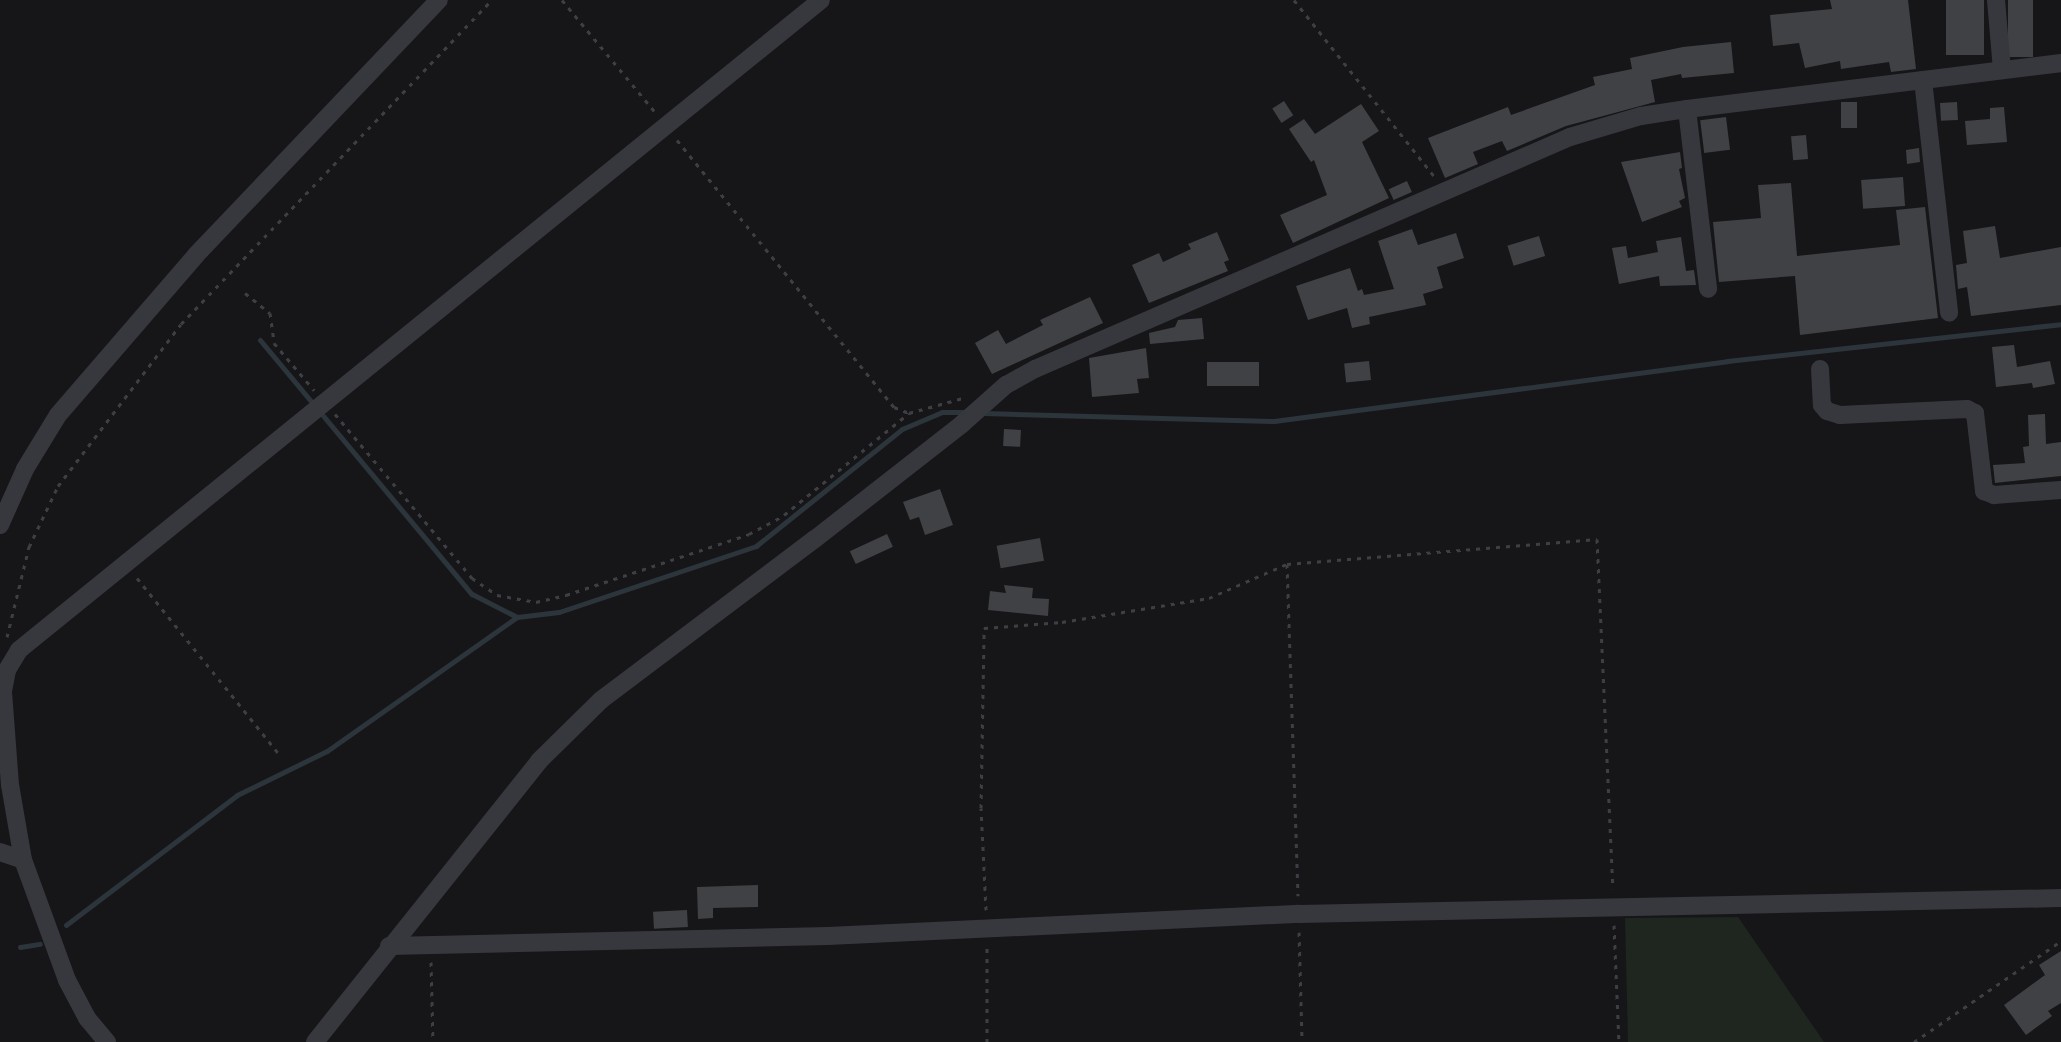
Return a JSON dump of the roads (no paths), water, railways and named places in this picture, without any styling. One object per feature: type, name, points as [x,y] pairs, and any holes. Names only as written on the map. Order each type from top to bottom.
[{"type":"street","points":[[0,525],[25,469],[58,415],[196,255],[439,0]]},
{"type":"street","points":[[107,1042],[87,1018],[67,980],[23,860],[9,770],[3,691],[7,670],[19,650],[821,0]]},
{"type":"street","points":[[1996,0],[2002,70]]},
{"type":"street","points":[[315,1042],[539,761],[601,700],[690,637],[962,424],[1006,385],[1035,369],[1447,193],[1570,137],[1641,116],[1687,109],[2061,63]]},
{"type":"street","points":[[1923,80],[1949,313]]},
{"type":"street","points":[[1687,109],[1708,289]]},
{"type":"street","points":[[1820,369],[1822,405],[1827,411],[1840,415],[1967,409],[1975,413],[1984,491],[1994,495],[2061,490]]},
{"type":"street","points":[[0,852],[23,860]]},
{"type":"street","points":[[389,946],[987,930],[1299,914],[2061,898]]},
{"type":"waterway","points":[[984,413],[1274,421],[1727,361],[2061,324]]},
{"type":"waterway","points":[[260,340],[472,594],[517,617],[559,612],[756,546],[902,429],[942,412],[966,412]]},
{"type":"waterway","points":[[66,925],[237,795],[327,751],[517,617]]},
{"type":"waterway","points":[[20,947],[40,944]]}]
